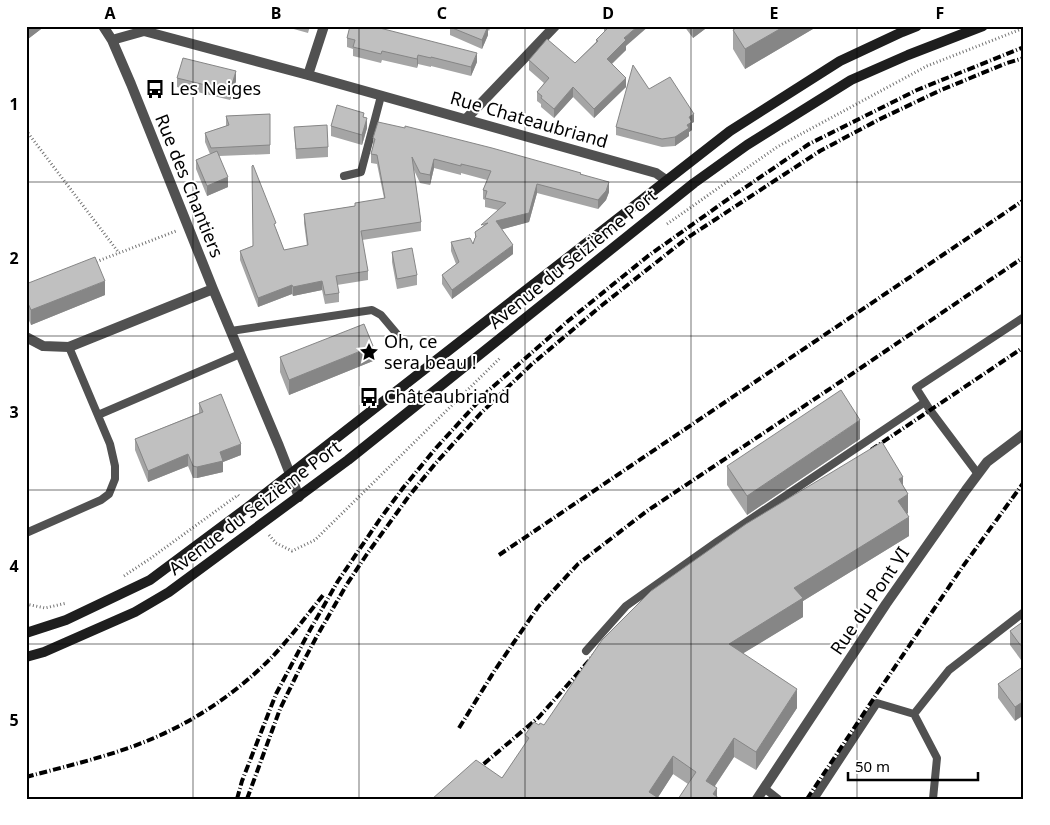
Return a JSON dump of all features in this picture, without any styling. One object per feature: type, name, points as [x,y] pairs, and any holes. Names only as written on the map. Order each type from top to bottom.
[{"type":"main road","name":"Avenue du Seizième Port","points":[[26,632],[66,620],[150,580],[290,475],[730,131],[840,61],[917,26]]},
{"type":"main road","name":"Avenue du Seizième Port","points":[[26,657],[44,652],[135,612],[170,592],[348,460],[694,184],[747,145],[851,80],[908,55],[983,26]]},
{"type":"street","name":"Rue des Chantiers","points":[[103,26],[112,40],[279,446],[298,497]]},
{"type":"street","points":[[308,75],[324,26]]},
{"type":"street","points":[[466,119],[555,26]]},
{"type":"street","name":"Rue Chateaubriand","points":[[112,40],[144,31],[656,173],[666,180]]},
{"type":"street","points":[[26,338],[43,346],[69,347],[213,289]]},
{"type":"street","name":"Rue du Pont VI","points":[[757,799],[886,604],[978,474],[987,462],[1024,434]]},
{"type":"lane","points":[[344,176],[361,172],[381,96]]},
{"type":"lane","points":[[231,331],[372,310],[381,315],[397,334]]},
{"type":"lane","points":[[978,474],[916,388],[1024,317]]},
{"type":"lane","points":[[26,533],[101,500],[109,494],[115,479],[115,466],[110,444],[69,347]]},
{"type":"lane","points":[[98,415],[240,354]]},
{"type":"lane","points":[[586,651],[626,606],[718,541],[925,402]]},
{"type":"lane","points":[[914,714],[949,670],[1024,612]]},
{"type":"lane","points":[[814,799],[877,703],[914,714],[937,758],[933,799]]},
{"type":"lane","points":[[764,788],[778,799]]},
{"type":"path","points":[[28,133],[119,253]]},
{"type":"path","points":[[91,264],[188,226]]},
{"type":"building","points":[[350,26],[376,26],[477,53],[471,67],[418,55],[417,59],[382,51],[381,54],[353,47],[355,40],[347,38]]},
{"type":"building","points":[[450,26],[488,26],[482,40]]},
{"type":"building","points":[[605,26],[638,26],[624,38],[626,40],[607,59],[626,78],[594,109],[573,87],[554,109],[537,92],[549,78],[529,60],[547,39],[575,63],[598,41],[596,40],[607,29]]},
{"type":"building","points":[[739,26],[785,26],[745,49],[733,30]]},
{"type":"building","points":[[183,58],[236,71],[230,91],[177,78]]},
{"type":"building","points":[[633,65],[649,89],[670,77],[694,114],[689,117],[692,122],[687,125],[689,128],[675,137],[662,139],[616,127]]},
{"type":"building","points":[[337,105],[364,113],[363,117],[367,118],[362,135],[331,126]]},
{"type":"building","points":[[270,114],[270,145],[211,148],[205,133],[229,125],[226,116]]},
{"type":"building","points":[[378,122],[405,128],[405,126],[492,148],[609,182],[606,191],[598,200],[537,184],[529,213],[496,221],[513,245],[452,290],[442,275],[459,262],[451,242],[470,238],[473,244],[476,237],[475,232],[488,223],[481,225],[506,203],[485,198],[487,191],[483,190],[491,171],[434,159],[430,175],[420,173],[412,157],[421,222],[361,231],[368,271],[336,276],[339,293],[325,295],[322,281],[293,287],[292,285],[258,298],[240,251],[253,246],[252,166],[276,223],[274,224],[284,250],[308,245],[304,214],[355,206],[355,203],[385,198],[377,155],[371,154]]},
{"type":"building","points":[[327,125],[328,147],[296,149],[294,127]]},
{"type":"building","points":[[217,151],[228,177],[207,186],[196,160]]},
{"type":"building","points":[[412,248],[417,275],[397,279],[392,252]]},
{"type":"building","points":[[95,257],[105,281],[31,310],[26,299],[26,284]]},
{"type":"building","points":[[364,324],[373,346],[289,380],[280,357]]},
{"type":"building","points":[[841,390],[860,420],[747,496],[727,466]]},
{"type":"building","points":[[221,394],[241,444],[220,452],[223,461],[197,467],[193,466],[188,454],[148,471],[135,439],[203,412],[199,403]]},
{"type":"building","points":[[882,442],[903,477],[899,479],[908,494],[898,501],[909,517],[794,588],[803,598],[729,644],[797,689],[756,752],[734,738],[706,781],[717,788],[713,794],[720,799],[678,799],[696,772],[673,756],[649,792],[660,799],[432,799],[476,760],[502,778],[529,738],[525,735],[534,722],[544,725],[602,640],[651,591],[746,524]]},
{"type":"building","points":[[1024,621],[1024,650],[1010,631]]},
{"type":"building","points":[[1024,666],[1024,688],[1021,690],[1024,694],[1024,701],[1015,707],[998,684]]},
{"type":"railway","points":[[237,799],[242,781],[276,694],[338,581],[403,488],[436,448],[488,391],[568,321],[648,256],[809,144],[917,90],[1024,47]]},
{"type":"railway","points":[[247,799],[280,709],[317,636],[347,584],[409,496],[435,464],[481,413],[532,364],[687,238],[820,151],[878,120],[941,90],[1024,58]]},
{"type":"railway","points":[[499,555],[1024,200]]},
{"type":"railway","points":[[459,728],[495,670],[538,607],[578,564],[647,511],[1024,257]]},
{"type":"railway","points":[[871,450],[1024,347]]},
{"type":"railway","points":[[807,799],[961,569],[1024,482]]},
{"type":"railway","points":[[26,777],[123,750],[154,738],[202,713],[260,669],[286,641],[324,594]]},
{"type":"railway","points":[[473,773],[539,717],[594,655]]},
{"type":"place","name":"Les Neiges","points":[[155,89]]},
{"type":"place","name":"Oh, ce sera beau !","points":[[369,352]]},
{"type":"place","name":"Châteaubriand","points":[[369,397]]}]
